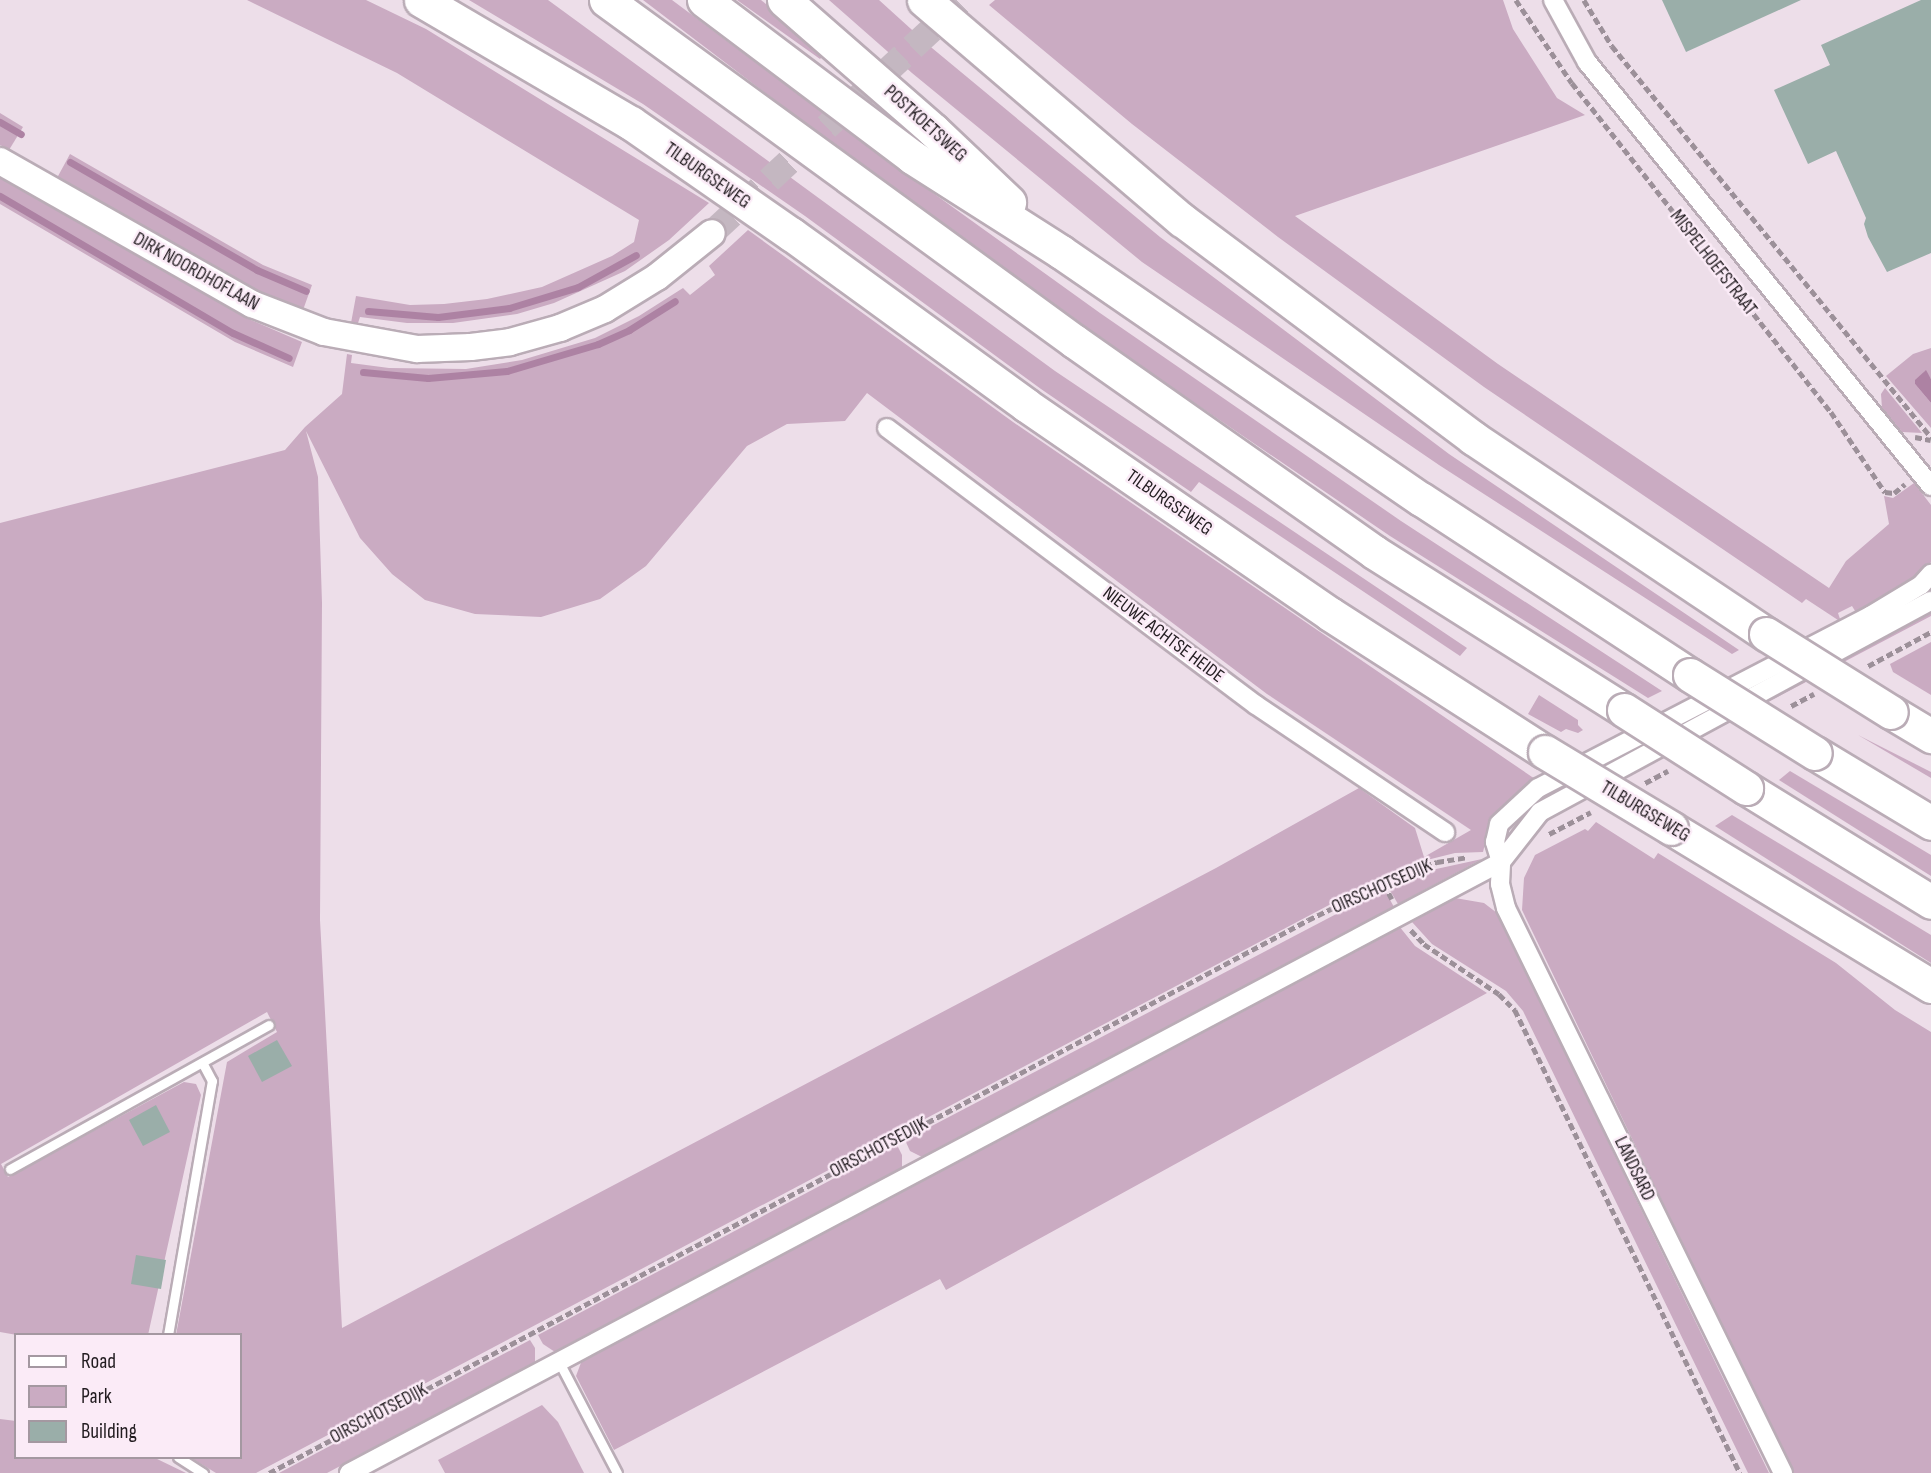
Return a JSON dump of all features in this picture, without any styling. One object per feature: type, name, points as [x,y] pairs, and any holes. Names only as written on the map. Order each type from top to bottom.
[{"type":"highway","name":"TILBURGSEWEG","points":[[421,0],[631,123],[791,234],[1026,405],[1330,614],[1545,752],[1931,986]]},
{"type":"highway","points":[[606,0],[1074,341],[1374,552],[1746,789],[1931,902]]},
{"type":"highway","points":[[704,0],[912,157],[1061,252],[1421,499],[1690,675],[1931,823]]},
{"type":"highway","name":"POSTKOETSWEG","points":[[784,0],[933,130],[1061,252]]},
{"type":"highway","points":[[924,0],[1182,220],[1473,438],[1766,634],[1931,736]]},
{"type":"street","name":"MISPELHOEFSTRAAT","points":[[1553,0],[1587,62],[1925,479]]},
{"type":"street","name":"DIRK NOORDHOFLAAN","points":[[0,162],[252,304],[324,332],[417,349],[510,342],[560,328],[605,309],[646,284],[712,233]]},
{"type":"street","name":"NIEUWE ACHTSE HEIDE","points":[[887,428],[1256,705],[1445,832]]},
{"type":"street","points":[[1501,862],[1495,842],[1499,824],[1538,788],[1870,616],[1921,584],[1931,574]]},
{"type":"street","name":"OIRSCHOTSEDIJK","points":[[349,1473],[1501,862],[1539,812],[1931,601]]},
{"type":"street","name":"LANDSARD","points":[[1501,862],[1500,884],[1507,908],[1783,1473]]},
{"type":"lane","points":[[10,1169],[269,1025]]},
{"type":"lane","points":[[168,1333],[212,1081],[202,1062]]},
{"type":"lane","points":[[559,1362],[617,1473]]},
{"type":"lane","points":[[181,1459],[203,1473]]},
{"type":"path","name":"MISPELHOEFSTRAAT","points":[[1516,0],[1572,83],[1831,412],[1885,492],[1894,494],[1925,479]]},
{"type":"path","points":[[1584,0],[1612,46],[1931,437]]},
{"type":"path","name":"OIRSCHOTSEDIJK","points":[[269,1473],[1308,920],[1405,873],[1437,862],[1465,856],[1501,862]]},
{"type":"path","name":"LANDSARD","points":[[1401,915],[1424,944],[1499,994],[1515,1010],[1740,1473]]},
{"type":"green space","points":[[247,0],[366,0],[426,29],[709,203],[669,240],[625,271],[554,303],[517,314],[453,323],[407,323],[360,317],[358,323],[351,323],[356,296],[410,305],[444,304],[487,299],[542,287],[612,256],[634,242],[639,220],[397,73]]},
{"type":"green space","points":[[469,0],[548,0],[1055,371],[1467,648],[1460,656],[1199,482],[1191,492],[1041,389],[805,216],[643,104]]},
{"type":"green space","points":[[643,0],[672,0],[862,142],[1100,313],[1401,521],[1662,691],[1648,698],[1390,536],[1086,329],[851,158]]},
{"type":"green space","points":[[737,0],[761,0],[825,54],[820,59]]},
{"type":"green space","points":[[829,0],[879,0],[932,48],[1160,237],[1449,454],[1739,650],[1732,654],[1439,465],[1142,262],[912,73]]},
{"type":"green space","points":[[995,0],[1503,0],[1513,29],[1557,98],[1585,115],[1295,216],[1498,364],[1829,588],[1846,561],[1889,524],[1884,496],[1893,498],[1914,483],[1931,505],[1931,562],[1917,579],[1857,614],[1852,606],[1838,613],[1841,622],[1806,599],[1802,603],[1484,387],[1278,237],[1132,124],[989,5]]},
{"type":"green space","points":[[0,113],[23,127],[9,150],[0,145]]},
{"type":"green space","points":[[70,154],[263,265],[312,285],[303,310],[228,277],[57,178]]},
{"type":"green space","points":[[0,173],[251,320],[302,342],[293,367],[235,342],[0,204]]},
{"type":"green space","points":[[748,230],[1013,422],[1535,779],[1499,810],[1488,832],[1483,852],[1455,853],[1423,861],[1382,877],[256,1473],[216,1473],[193,1459],[242,1459],[242,1333],[176,1333],[227,1062],[277,1032],[267,1012],[1,1164],[8,1177],[184,1082],[196,1084],[201,1095],[148,1333],[14,1334],[0,1332],[0,523],[285,450],[305,427],[342,394],[347,354],[352,355],[351,363],[389,368],[466,369],[522,360],[595,338],[639,316],[683,288],[690,295],[715,275],[709,266]],"holes":[[[867,393],[1267,694],[1471,830],[1424,857],[1415,828],[1359,788],[1216,868],[342,1328],[320,920],[322,603],[318,477],[306,431],[360,538],[392,574],[425,600],[475,614],[541,617],[600,599],[646,566],[747,446],[787,424],[845,421]]]},
{"type":"green space","points":[[1931,348],[1931,379],[1925,371],[1915,384],[1931,403],[1931,428],[1886,376],[1913,354]]},
{"type":"green space","points":[[1885,388],[1922,433],[1902,432],[1882,408],[1881,394]]},
{"type":"green space","points":[[1931,608],[1931,616],[1541,822],[1545,817]]},
{"type":"green space","points":[[1931,642],[1931,695],[1893,672],[1890,664]]},
{"type":"green space","points":[[1539,695],[1578,720],[1578,725],[1583,730],[1578,733],[1566,729],[1561,732],[1528,714]]},
{"type":"green space","points":[[1858,735],[1931,772],[1931,778]]},
{"type":"green space","points":[[1790,771],[1931,855],[1931,876],[1779,780]]},
{"type":"green space","points":[[1732,815],[1931,935],[1931,963],[1715,826]]},
{"type":"green space","points":[[1596,822],[1654,859],[1658,853],[1836,963],[1895,1010],[1931,1032],[1931,1473],[1793,1473],[1522,910],[1524,878],[1535,855],[1585,829],[1588,831]]},
{"type":"green space","points":[[1482,859],[1398,904],[1388,887],[1427,871]]},
{"type":"green space","points":[[1384,889],[1394,907],[922,1157],[910,1151],[905,1140]]},
{"type":"green space","points":[[1455,898],[1484,903],[1497,913],[1769,1473],[1748,1473],[1523,1011],[1506,991],[1432,944],[1412,922]]},
{"type":"green space","points":[[1399,926],[1415,946],[1487,993],[946,1290],[940,1279],[614,1450],[576,1376],[582,1360]]},
{"type":"green space","points":[[897,1145],[902,1155],[902,1168],[555,1352],[543,1344],[538,1335]]},
{"type":"green space","points":[[530,1340],[535,1348],[535,1363],[327,1473],[279,1473]]},
{"type":"green space","points":[[542,1405],[558,1422],[584,1473],[445,1473],[438,1460]]},
{"type":"green space","points":[[0,1419],[14,1421],[14,1459],[157,1459],[186,1473],[0,1473]]},
{"type":"shaded area","points":[[1926,370],[1931,379],[1931,403],[1915,384],[1915,380]]},
{"type":"building","points":[[1662,0],[1801,0],[1686,52]]},
{"type":"building","points":[[1921,0],[1931,0],[1931,253],[1887,272],[1868,237],[1864,224],[1866,218],[1836,151],[1808,164],[1774,90],[1830,65],[1821,45]]},
{"type":"building","points":[[277,1040],[292,1066],[262,1082],[248,1056]]},
{"type":"building","points":[[156,1105],[170,1132],[143,1146],[129,1120]]},
{"type":"building","points":[[136,1255],[166,1260],[161,1289],[131,1284]]},
{"type":"waterway","points":[[0,122],[21,134]]},
{"type":"waterway","points":[[70,162],[257,270],[306,291]]},
{"type":"waterway","points":[[0,196],[233,333],[289,358]]},
{"type":"waterway","points":[[368,311],[438,317],[509,308],[578,287],[636,255]]},
{"type":"waterway","points":[[363,372],[428,378],[507,371],[598,344],[629,330],[675,301]]},
{"type":"tunnel","points":[[712,233],[964,0]]}]
